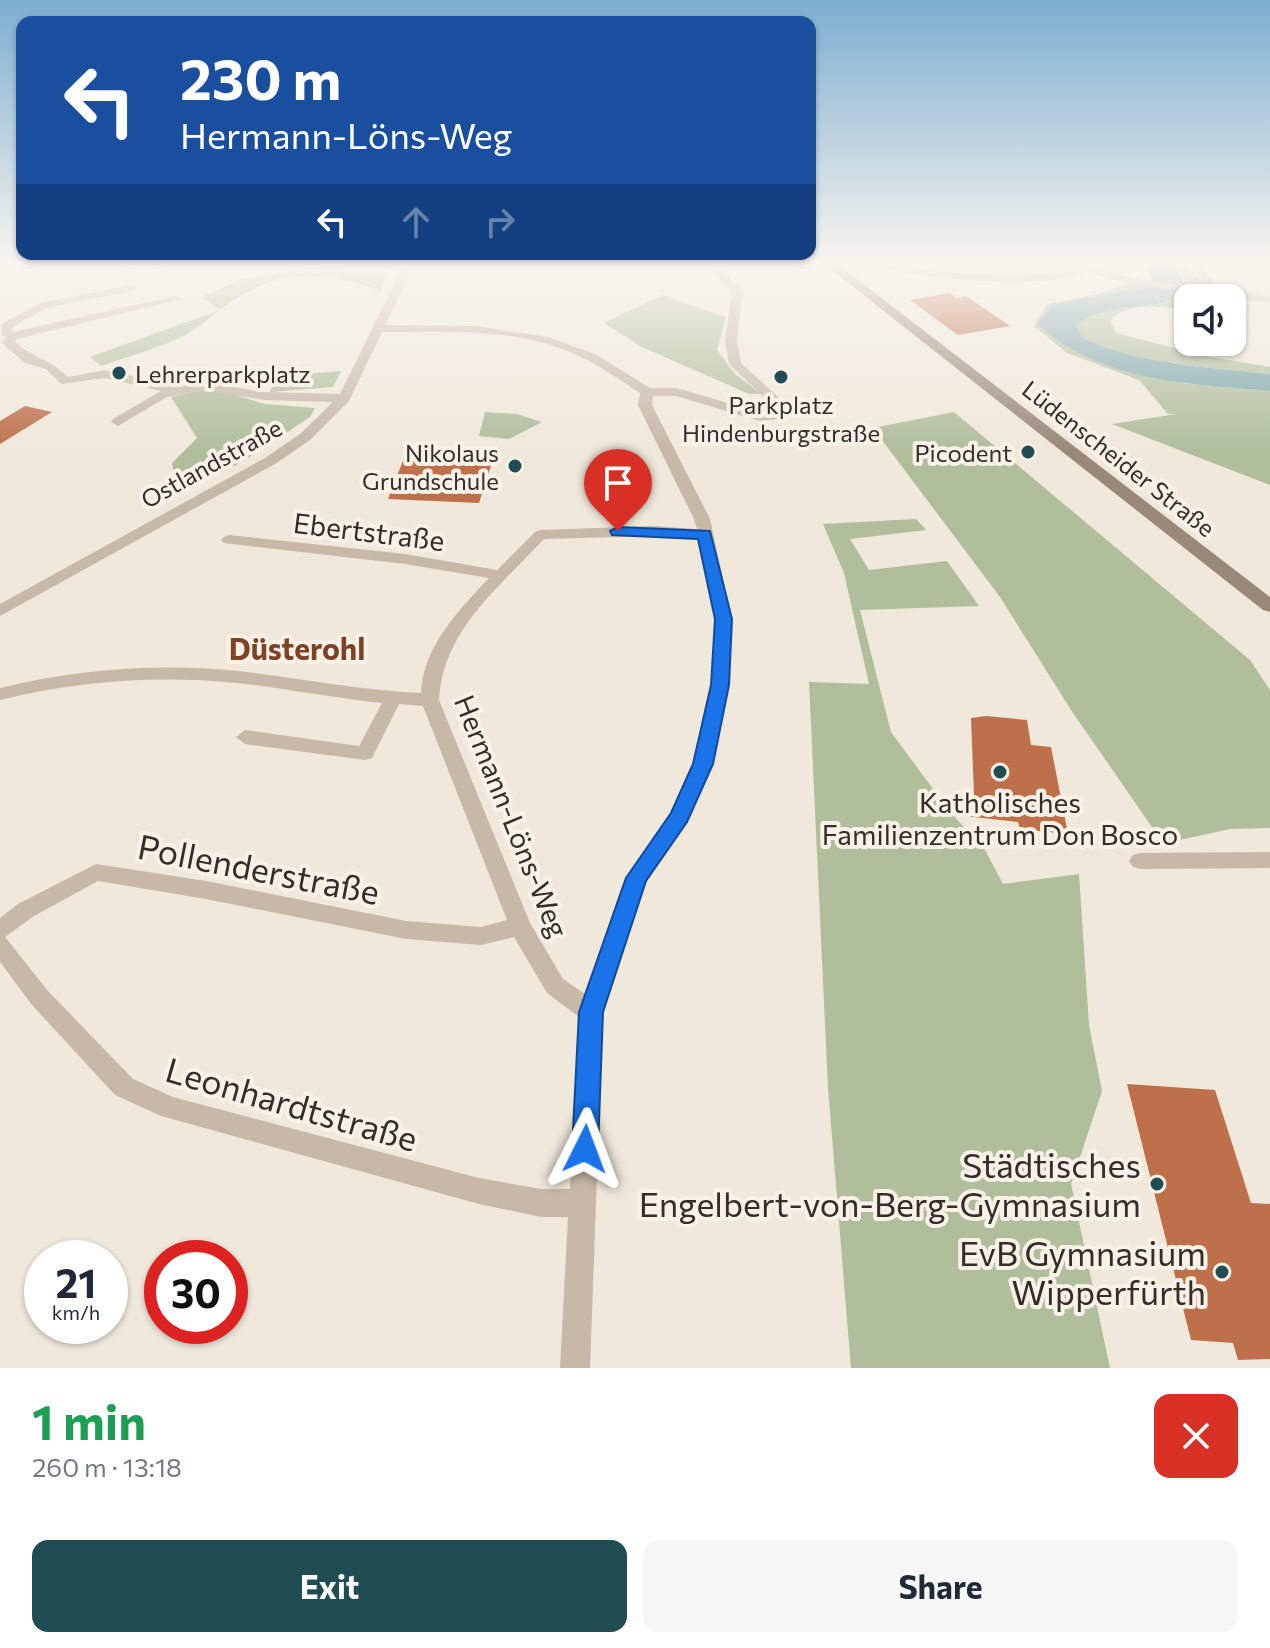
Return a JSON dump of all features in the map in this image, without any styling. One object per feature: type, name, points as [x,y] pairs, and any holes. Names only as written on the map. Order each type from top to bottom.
[{"type":"main road","name":"Lüdenscheider Straße","points":[[907,324],[1270,606]]},
{"type":"street","points":[[10,324],[6,326],[7,334],[13,336],[66,324]]},
{"type":"street","name":"Ostlandstraße","points":[[0,611],[270,461],[305,437],[344,398],[381,324]]},
{"type":"street","points":[[379,329],[455,330],[547,340],[582,352],[647,392],[677,392],[760,417],[773,416],[782,407],[735,364],[731,340],[733,324]]},
{"type":"street","points":[[13,336],[8,342],[29,360],[50,366],[65,381],[105,374],[176,390],[219,386],[264,396],[344,398]]},
{"type":"street","points":[[118,422],[176,390]]},
{"type":"street","points":[[575,1368],[591,1012],[636,878],[680,816],[703,764],[720,685],[724,619],[705,534],[695,503],[645,405],[647,392]]},
{"type":"street","name":"Hermann-Löns-Weg","points":[[591,1012],[555,986],[520,926],[430,700],[432,671],[444,644],[540,535],[652,531],[705,534]]},
{"type":"street","name":"Ebertstraße","points":[[229,540],[405,559],[503,576]]},
{"type":"street","points":[[0,694],[135,673],[210,674],[393,699],[430,700]]},
{"type":"street","points":[[245,737],[365,753],[393,699]]},
{"type":"street","points":[[1140,861],[1270,860]]},
{"type":"street","name":"Pollenderstraße","points":[[0,930],[26,910],[96,872],[206,890],[406,930],[481,936],[520,926]]},
{"type":"street","name":"Leonhardtstraße","points":[[0,945],[40,998],[124,1087],[170,1108],[479,1191],[541,1203],[582,1203]]},
{"type":"green space","points":[[182,324],[201,324],[159,347],[101,366],[90,357]]},
{"type":"green space","points":[[605,324],[724,324],[717,350],[735,374],[761,394],[749,394],[642,347]]},
{"type":"green space","points":[[1038,324],[1183,383],[1270,391],[1270,485],[1112,424],[1176,414],[1168,414],[1139,380],[1067,353],[1034,326]]},
{"type":"green space","points":[[1078,324],[1111,324],[1116,333],[1174,348],[1174,356],[1205,356],[1270,367],[1270,374],[1151,360],[1082,339]]},
{"type":"green space","points":[[341,371],[333,387],[270,392],[272,387],[303,374]]},
{"type":"green space","points":[[201,390],[229,393],[265,404],[315,408],[310,417],[227,470],[192,483],[176,484],[172,463],[197,438],[171,397]]},
{"type":"green space","points":[[485,412],[517,414],[542,422],[509,439],[479,436]]},
{"type":"green space","points":[[954,412],[1250,660],[1270,690],[1270,828],[1230,829],[1175,841],[1154,830],[1071,710],[1000,597],[873,428]]},
{"type":"green space","points":[[916,519],[926,530],[850,539],[869,570],[947,561],[979,606],[860,610],[891,732],[950,812],[985,850],[1003,884],[1079,874],[1089,1025],[1102,1091],[1071,1184],[1110,1368],[851,1368],[828,1088],[809,682],[869,684],[844,573],[823,524]]},
{"type":"water","points":[[1037,324],[1078,324],[1082,338],[1127,354],[1199,367],[1270,374],[1270,391],[1147,377],[1090,358]]},
{"type":"building","points":[[943,324],[1010,326],[958,335]]},
{"type":"building","points":[[25,406],[52,412],[0,444],[0,421]]},
{"type":"building","points":[[406,453],[494,456],[479,503],[388,499]]},
{"type":"building","name":"Katholisches Familienzentrum Don Bosco","points":[[986,716],[1027,720],[1031,745],[1051,747],[1068,834],[1020,829],[1018,822],[965,816],[963,794],[974,795],[971,718]]},
{"type":"building","name":"EvB Gymnasium Wipperfürth","points":[[1127,1084],[1215,1090],[1251,1203],[1270,1204],[1270,1359],[1238,1360],[1233,1343],[1191,1340]]},
{"type":"place","name":"Lehrerparkplatz","points":[[119,373]]},
{"type":"place","name":"Parkplatz Hindenburgstraße","points":[[781,377]]},
{"type":"place","name":"Picodent","points":[[1028,452]]},
{"type":"place","name":"Nikolaus Grundschule","points":[[515,466]]},
{"type":"place","name":"Katholisches Familienzentrum Don Bosco","points":[[1000,772]]},
{"type":"place","name":"Städtisches Engelbert-von-Berg-Gymnasium","points":[[1157,1184]]},
{"type":"place","name":"EvB Gymnasium Wipperfürth","points":[[1222,1272]]},
{"type":"district","name":"Düsterohl","points":[[297,647]]},
{"type":"route","points":[[585,1149],[591,1012],[636,878],[680,816],[703,764],[720,685],[724,619],[705,534],[618,531]]}]
